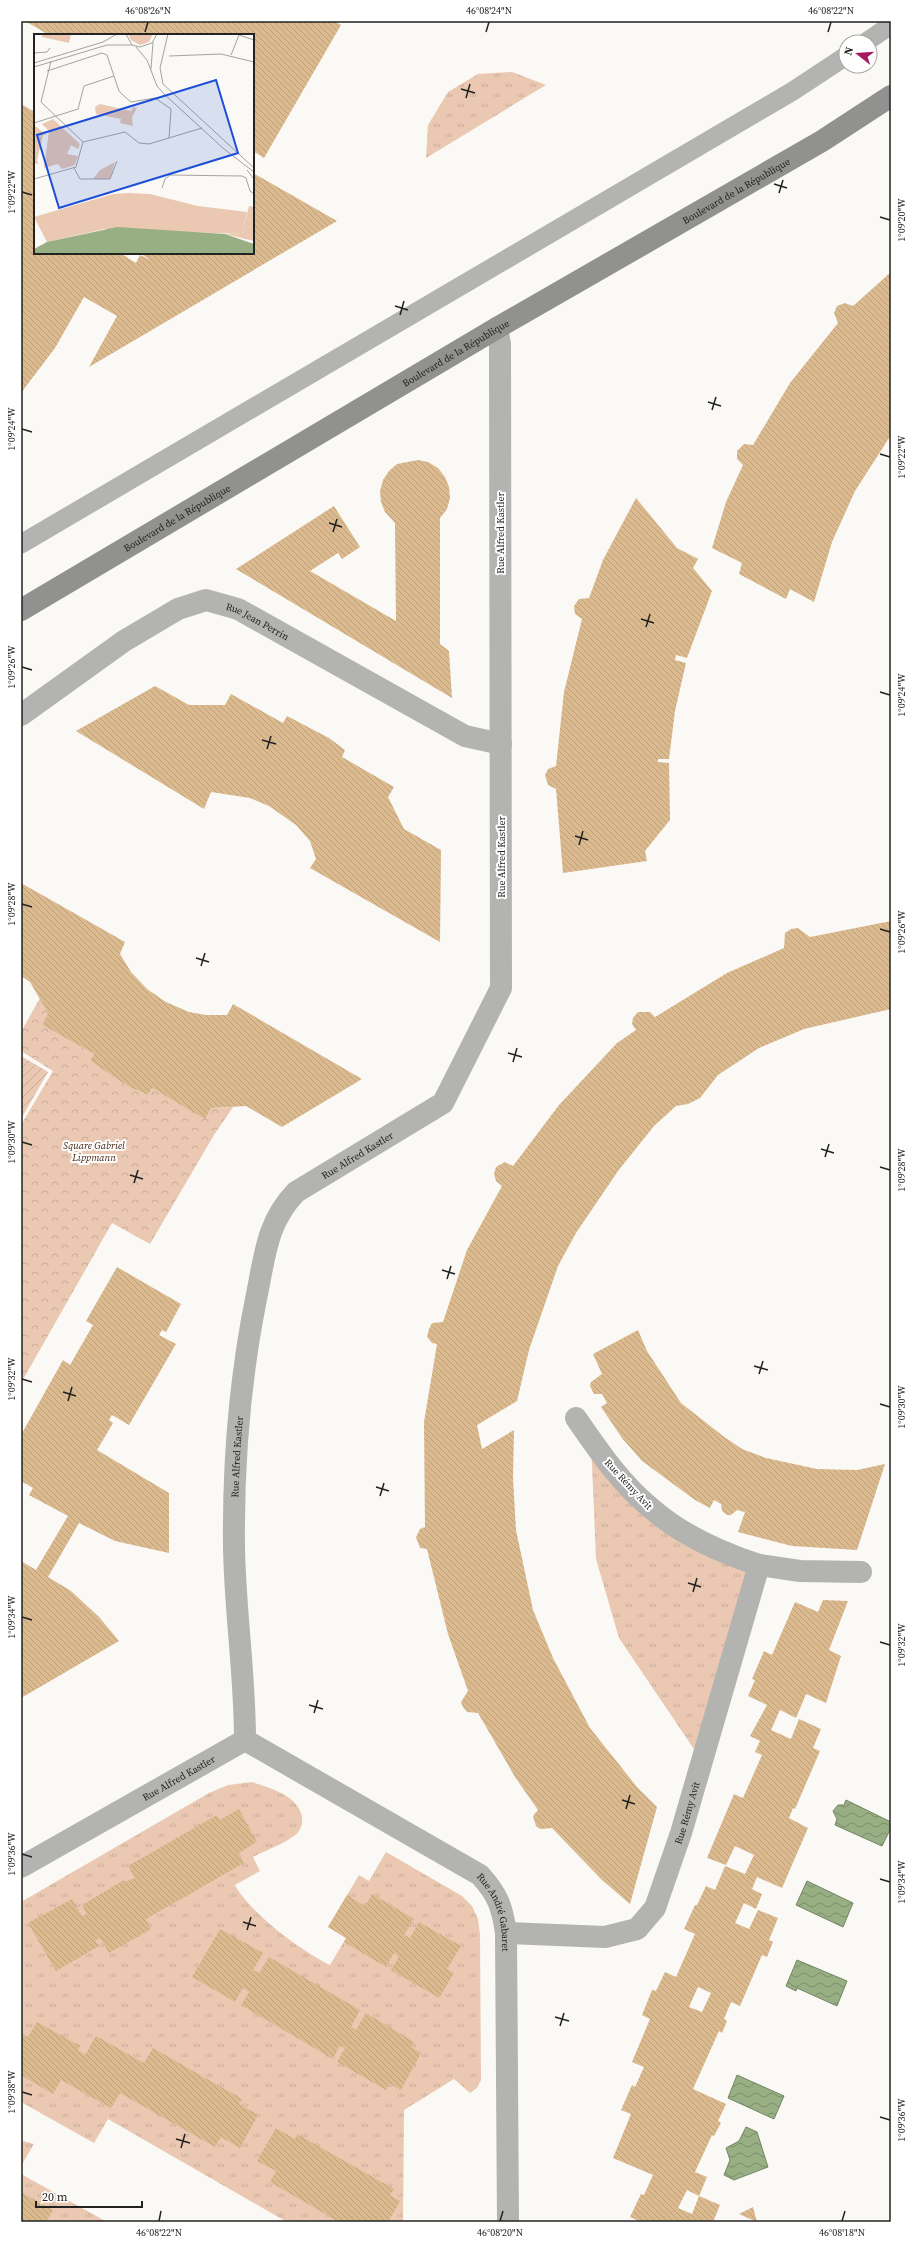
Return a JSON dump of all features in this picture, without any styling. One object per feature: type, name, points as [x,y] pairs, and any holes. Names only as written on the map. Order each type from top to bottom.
[{"type":"main road","name":"Boulevard de la République","points":[[21,610],[496,328],[822,141],[891,96]]},
{"type":"street","name":"Rue Alfred Kastler","points":[[21,1867],[245,1740],[245,1704],[234,1548],[237,1446],[250,1324],[272,1228],[282,1206],[296,1192],[444,1103],[501,988],[500,344],[496,328]]},
{"type":"street","name":"Rue Jean Perrin","points":[[21,715],[124,641],[178,609],[206,600],[238,609],[465,736],[501,744]]},
{"type":"street","name":"Rue Rémy Avit","points":[[576,1418],[616,1473],[652,1510],[727,1555],[759,1564],[800,1570],[861,1572]]},
{"type":"street","name":"Rue Rémy Avit","points":[[506,1933],[605,1937],[637,1929],[655,1908],[681,1833],[759,1564]]},
{"type":"street","name":"Rue André Gabaret","points":[[245,1740],[480,1875],[494,1891],[503,1908],[506,1933],[508,2222]]},
{"type":"lane","points":[[878,34],[891,25]]},
{"type":"lane","points":[[21,544],[786,95],[838,61]]},
{"type":"green space","points":[[512,72],[546,85],[426,158],[428,125],[448,92],[478,74]]},
{"type":"green space","name":"Square Gabriel Lippmann","points":[[40,998],[48,1013],[42,1025],[94,1054],[90,1061],[129,1087],[148,1095],[152,1088],[205,1118],[211,1108],[233,1107],[214,1135],[150,1244],[112,1223],[21,1383],[21,1125],[53,1071],[21,1051],[21,1032]]},
{"type":"green space","points":[[21,1056],[48,1072],[21,1119]]},
{"type":"green space","points":[[591,1440],[652,1509],[759,1565],[702,1761],[619,1638],[596,1559]]},
{"type":"green space","points":[[252,1782],[275,1790],[290,1798],[300,1810],[302,1822],[301,1828],[294,1836],[253,1857],[260,1871],[235,1885],[242,1896],[264,1919],[291,1941],[318,1959],[330,1965],[346,1938],[328,1927],[359,1875],[369,1881],[386,1852],[462,1896],[472,1906],[478,1919],[480,1935],[481,2080],[477,2088],[470,2093],[454,2079],[404,2110],[403,2222],[287,2222],[108,2119],[94,2143],[21,2102],[21,1902],[209,1793],[228,1785]]},
{"type":"green space","points":[[23,2141],[34,2144],[21,2166],[21,2142]]},
{"type":"green space","points":[[21,2174],[107,2222],[21,2222]]},
{"type":"water","points":[[846,1800],[891,1822],[891,1828],[882,1846],[835,1825],[837,1819],[833,1811],[838,1805],[844,1805]]},
{"type":"water","points":[[807,1881],[853,1903],[843,1927],[796,1905]]},
{"type":"water","points":[[797,1960],[847,1981],[837,2006],[797,1988],[796,1991],[786,1986]]},
{"type":"water","points":[[737,2075],[784,2096],[774,2119],[728,2098]]},
{"type":"water","points":[[746,2127],[757,2132],[768,2167],[734,2180],[724,2175],[730,2160],[726,2148],[739,2141]]},
{"type":"building","points":[[25,21],[334,21],[341,25],[264,158],[254,152],[254,34],[47,34]]},
{"type":"building","points":[[21,104],[34,111],[34,254],[122,254],[136,263],[140,255],[150,260],[141,254],[254,254],[254,174],[337,221],[89,367],[117,316],[84,297],[55,348],[21,393]]},
{"type":"building","points":[[891,272],[891,435],[855,491],[832,542],[814,602],[790,589],[786,599],[739,574],[742,563],[712,548],[726,502],[743,465],[737,459],[737,451],[744,444],[753,445],[790,383],[838,323],[834,313],[837,306],[845,303],[853,306]]},
{"type":"building","points":[[418,460],[428,462],[438,468],[445,477],[449,487],[450,498],[447,509],[440,518],[440,644],[449,651],[452,698],[236,569],[334,506],[360,547],[342,559],[338,553],[310,571],[396,621],[395,523],[385,512],[381,502],[380,491],[383,480],[389,471],[397,464]]},
{"type":"building","points":[[636,498],[677,548],[698,559],[693,568],[712,591],[687,658],[676,655],[675,660],[686,663],[675,711],[669,759],[658,759],[658,762],[669,763],[670,820],[645,851],[647,861],[563,873],[556,789],[548,785],[545,775],[548,769],[556,766],[564,692],[582,619],[575,614],[574,606],[579,599],[589,598],[603,560]]},
{"type":"building","points":[[155,686],[189,705],[225,705],[231,694],[283,723],[287,716],[329,738],[345,750],[342,757],[394,787],[388,797],[404,829],[441,850],[440,942],[310,868],[316,859],[310,841],[296,825],[269,806],[250,798],[211,792],[204,809],[76,731]]},
{"type":"building","points":[[21,883],[125,942],[120,954],[131,972],[147,989],[166,1002],[189,1012],[206,1015],[227,1015],[233,1004],[362,1079],[282,1127],[246,1106],[211,1108],[205,1119],[152,1088],[148,1095],[129,1087],[90,1061],[94,1054],[42,1025],[48,1013],[30,982],[21,976]]},
{"type":"building","points":[[891,921],[891,1009],[804,1029],[759,1048],[718,1075],[700,1098],[688,1104],[676,1106],[654,1126],[618,1171],[576,1233],[558,1266],[529,1350],[517,1401],[477,1425],[482,1449],[514,1430],[513,1478],[516,1530],[533,1610],[553,1658],[590,1728],[637,1787],[657,1807],[630,1904],[602,1880],[552,1828],[540,1829],[536,1826],[533,1816],[538,1810],[515,1777],[478,1713],[467,1712],[461,1702],[468,1691],[448,1634],[427,1549],[420,1548],[416,1537],[420,1529],[425,1527],[424,1422],[437,1344],[432,1343],[427,1337],[429,1329],[432,1323],[443,1322],[467,1250],[502,1186],[496,1181],[494,1174],[496,1167],[505,1162],[513,1166],[559,1105],[617,1043],[636,1030],[632,1024],[633,1018],[638,1012],[650,1012],[655,1017],[727,973],[784,948],[785,933],[791,929],[798,928],[810,937]]},
{"type":"building","points":[[117,1267],[181,1304],[166,1332],[162,1330],[159,1335],[176,1344],[129,1425],[112,1415],[109,1420],[113,1423],[97,1450],[169,1493],[169,1553],[115,1541],[79,1523],[48,1577],[71,1591],[99,1617],[119,1641],[21,1698],[21,1561],[36,1570],[68,1516],[29,1495],[33,1488],[21,1481],[21,1435],[63,1360],[70,1365],[93,1325],[86,1321]]},
{"type":"building","points":[[638,1330],[647,1351],[681,1403],[742,1449],[766,1458],[817,1469],[857,1470],[885,1464],[857,1550],[792,1546],[738,1532],[745,1512],[737,1510],[731,1515],[727,1515],[722,1511],[721,1504],[714,1500],[710,1508],[695,1500],[642,1461],[622,1438],[601,1407],[607,1403],[602,1394],[594,1394],[590,1386],[591,1382],[602,1374],[593,1354]]},
{"type":"building","points":[[823,1600],[848,1601],[829,1650],[841,1656],[826,1703],[806,1694],[796,1718],[780,1710],[771,1730],[791,1739],[799,1719],[821,1729],[813,1748],[820,1751],[795,1809],[793,1808],[789,1818],[808,1828],[782,1888],[757,1877],[752,1889],[762,1894],[756,1909],[744,1903],[735,1923],[749,1929],[758,1910],[778,1918],[769,1940],[773,1942],[767,1957],[762,1955],[740,2006],[731,2002],[724,2019],[727,2021],[722,2033],[719,2031],[693,2089],[726,2104],[718,2121],[721,2123],[714,2136],[712,2135],[695,2172],[707,2177],[699,2196],[720,2205],[713,2222],[636,2222],[637,2220],[630,2217],[641,2194],[644,2195],[653,2175],[613,2158],[631,2114],[621,2110],[632,2085],[635,2087],[644,2067],[632,2062],[650,2019],[642,2015],[652,1990],[656,1991],[665,1972],[676,1977],[695,1934],[684,1929],[706,1886],[715,1890],[725,1866],[745,1874],[754,1855],[735,1846],[726,1865],[707,1858],[734,1794],[743,1798],[762,1755],[755,1752],[760,1741],[750,1736],[767,1705],[748,1696],[755,1680],[752,1679],[764,1651],[772,1655],[795,1602],[818,1612]],"holes":[[[698,1987],[711,1993],[702,2012],[689,2007]],[[687,2190],[699,2196],[692,2214],[678,2208]]]},
{"type":"building","points":[[239,1809],[257,1842],[239,1853],[244,1863],[146,1919],[151,1929],[109,1953],[100,1938],[95,1940],[99,1946],[56,1971],[28,1923],[72,1899],[82,1916],[87,1914],[82,1905],[124,1880],[125,1882],[135,1878],[128,1866],[217,1815],[220,1820]]},
{"type":"building","points":[[372,1894],[414,1919],[404,1935],[410,1938],[419,1922],[461,1946],[447,1969],[454,1973],[439,1998],[391,1970],[399,1956],[394,1953],[386,1967],[344,1942],[346,1938],[328,1927],[347,1895],[365,1906]]},
{"type":"building","points":[[220,1929],[263,1953],[253,1970],[259,1973],[269,1957],[360,2010],[351,2027],[356,2030],[366,2013],[414,2042],[411,2047],[421,2053],[401,2090],[390,2084],[386,2090],[337,2062],[345,2048],[340,2045],[333,2059],[241,2005],[249,1992],[243,1988],[235,2002],[192,1977]]},
{"type":"building","points":[[37,2022],[80,2046],[78,2050],[85,2055],[96,2036],[144,2063],[153,2048],[242,2099],[239,2104],[258,2115],[240,2148],[221,2137],[215,2147],[120,2093],[111,2108],[61,2080],[53,2094],[21,2075],[21,2033],[28,2037]]},
{"type":"building","points":[[276,2128],[295,2139],[297,2134],[394,2189],[390,2195],[400,2201],[388,2222],[339,2222],[270,2182],[276,2171],[257,2161]]},
{"type":"building","points":[[21,2192],[53,2210],[46,2222],[21,2222]]},
{"type":"building","points":[[753,2207],[757,2222],[739,2214]]}]
